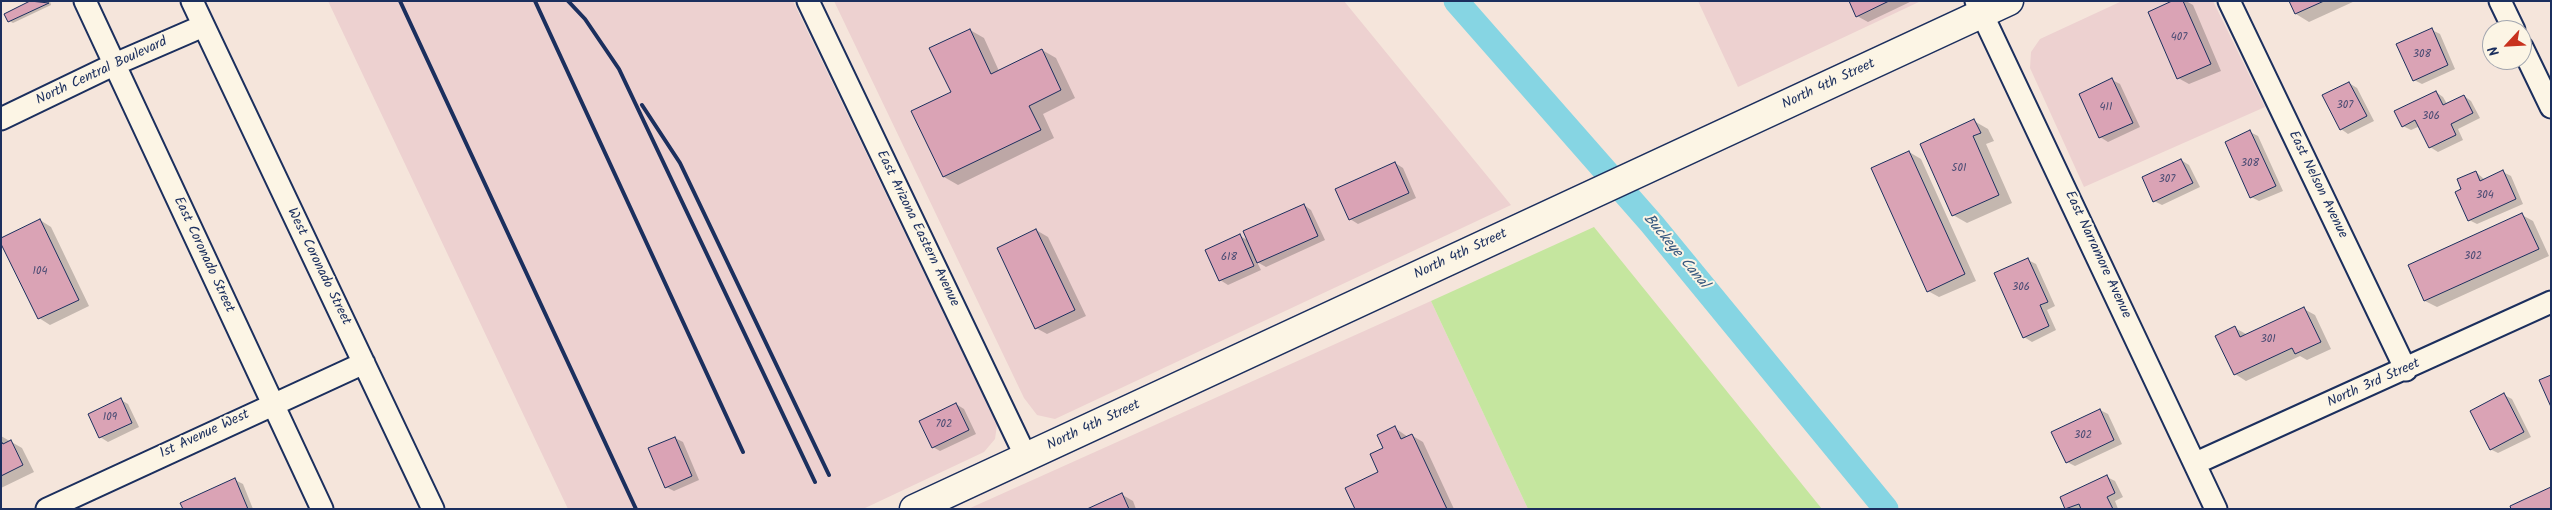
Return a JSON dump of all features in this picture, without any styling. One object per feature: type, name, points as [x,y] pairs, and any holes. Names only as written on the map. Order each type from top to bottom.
[{"type":"street","name":"East Coronado Street","points":[[84,1],[274,403],[322,509]]},
{"type":"street","points":[[192,1],[202,26]]},
{"type":"street","name":"East Arizona Eastern Avenue","points":[[808,1],[1026,457]]},
{"type":"street","name":"North 4th Street","points":[[914,509],[1639,172],[1979,7],[2009,1]]},
{"type":"street","name":"East Nelson Avenue","points":[[2229,1],[2406,370]]},
{"type":"street","points":[[2500,1],[2509,20]]},
{"type":"street","name":"East Narramore Avenue","points":[[1979,7],[2216,509]]},
{"type":"street","name":"North Central Boulevard","points":[[1,119],[113,65],[202,26]]},
{"type":"street","name":"West Coronado Street","points":[[202,26],[433,509]]},
{"type":"street","points":[[2532,68],[2551,108]]},
{"type":"street","name":"North 3rd Street","points":[[2196,464],[2406,370],[2551,302]]},
{"type":"street","name":"1st Avenue West","points":[[47,509],[364,363]]},
{"type":"shaded area","points":[[328,1],[793,1],[997,425],[995,439],[984,452],[863,509],[568,509]]},
{"type":"shaded area","points":[[834,1],[1344,1],[1511,205],[1055,419],[1037,415],[1024,398]]},
{"type":"shaded area","points":[[1698,1],[1921,1],[1738,87]]},
{"type":"shaded area","points":[[2122,1],[2213,1],[2265,107],[2084,187],[2030,68],[2031,52],[2040,39]]},
{"type":"shaded area","points":[[1431,301],[1528,509],[968,509]]},
{"type":"green space","points":[[1594,227],[1822,509],[1528,509],[1431,301]]},
{"type":"building","points":[[30,1],[49,3],[8,22],[4,14]]},
{"type":"building","points":[[1849,1],[1889,1],[1856,17]]},
{"type":"building","points":[[2172,1],[2183,1],[2211,64],[2177,79],[2148,12]]},
{"type":"building","points":[[2289,1],[2324,1],[2295,14]]},
{"type":"building","points":[[2432,28],[2448,65],[2413,81],[2396,44]]},
{"type":"building","points":[[970,29],[991,74],[1042,49],[1061,90],[1029,106],[1041,130],[943,177],[911,111],[951,92],[929,48]]},
{"type":"building","points":[[2112,78],[2133,123],[2099,138],[2079,94]]},
{"type":"building","points":[[2349,82],[2367,116],[2340,130],[2322,95]]},
{"type":"building","points":[[2436,91],[2443,105],[2464,95],[2473,113],[2451,124],[2456,135],[2429,148],[2415,120],[2402,127],[2394,111]]},
{"type":"building","points":[[1974,119],[1981,133],[1973,136],[1999,195],[1952,216],[1920,144]]},
{"type":"building","points":[[2250,130],[2276,186],[2250,198],[2225,142]]},
{"type":"building","points":[[1909,151],[1965,274],[1927,292],[1871,168]]},
{"type":"building","points":[[2181,159],[2193,183],[2153,202],[2142,177]]},
{"type":"building","points":[[1395,162],[1409,193],[1349,220],[1335,189]]},
{"type":"building","points":[[2503,170],[2516,199],[2468,221],[2455,192],[2461,189],[2457,179],[2476,171],[2480,181]]},
{"type":"building","points":[[1304,204],[1318,236],[1257,263],[1243,231]]},
{"type":"building","points":[[2522,213],[2539,249],[2424,301],[2408,265]]},
{"type":"building","points":[[40,219],[79,300],[38,319],[1,244],[1,238]]},
{"type":"building","points":[[1036,229],[1075,310],[1035,329],[997,248]]},
{"type":"building","points":[[1240,234],[1254,266],[1219,281],[1205,250]]},
{"type":"building","points":[[2028,258],[2048,302],[2040,305],[2049,326],[2023,338],[1994,273]]},
{"type":"building","points":[[2304,307],[2321,342],[2295,354],[2292,348],[2234,375],[2215,336],[2235,326],[2240,337]]},
{"type":"building","points":[[2551,375],[2551,407],[2539,380]]},
{"type":"building","points":[[2504,393],[2524,432],[2490,450],[2470,411]]},
{"type":"building","points":[[121,398],[132,423],[99,438],[88,414]]},
{"type":"building","points":[[956,403],[969,430],[932,448],[919,421]]},
{"type":"building","points":[[2100,409],[2114,440],[2066,463],[2051,432]]},
{"type":"building","points":[[1395,426],[1401,439],[1412,434],[1447,509],[1355,509],[1345,488],[1378,472],[1370,454],[1383,448],[1377,435]]},
{"type":"building","points":[[675,437],[692,476],[665,488],[648,448]]},
{"type":"building","points":[[11,440],[23,465],[1,476],[1,441],[3,444]]},
{"type":"building","points":[[2107,475],[2115,493],[2107,497],[2113,509],[2081,509],[2079,504],[2065,509],[2060,497]]},
{"type":"building","points":[[235,478],[248,509],[183,509],[180,503]]},
{"type":"building","points":[[2551,487],[2551,509],[2511,509],[2510,506]]},
{"type":"building","points":[[1122,493],[1129,509],[1087,509]]},
{"type":"waterway","name":"Buckeye Canal","points":[[1456,1],[1652,224],[1886,509]]},
{"type":"railway","points":[[400,1],[636,509]]},
{"type":"railway","points":[[535,1],[743,452]]},
{"type":"railway","points":[[568,1],[585,19],[619,69],[815,482]]},
{"type":"railway","points":[[642,105],[680,163],[829,475]]}]
